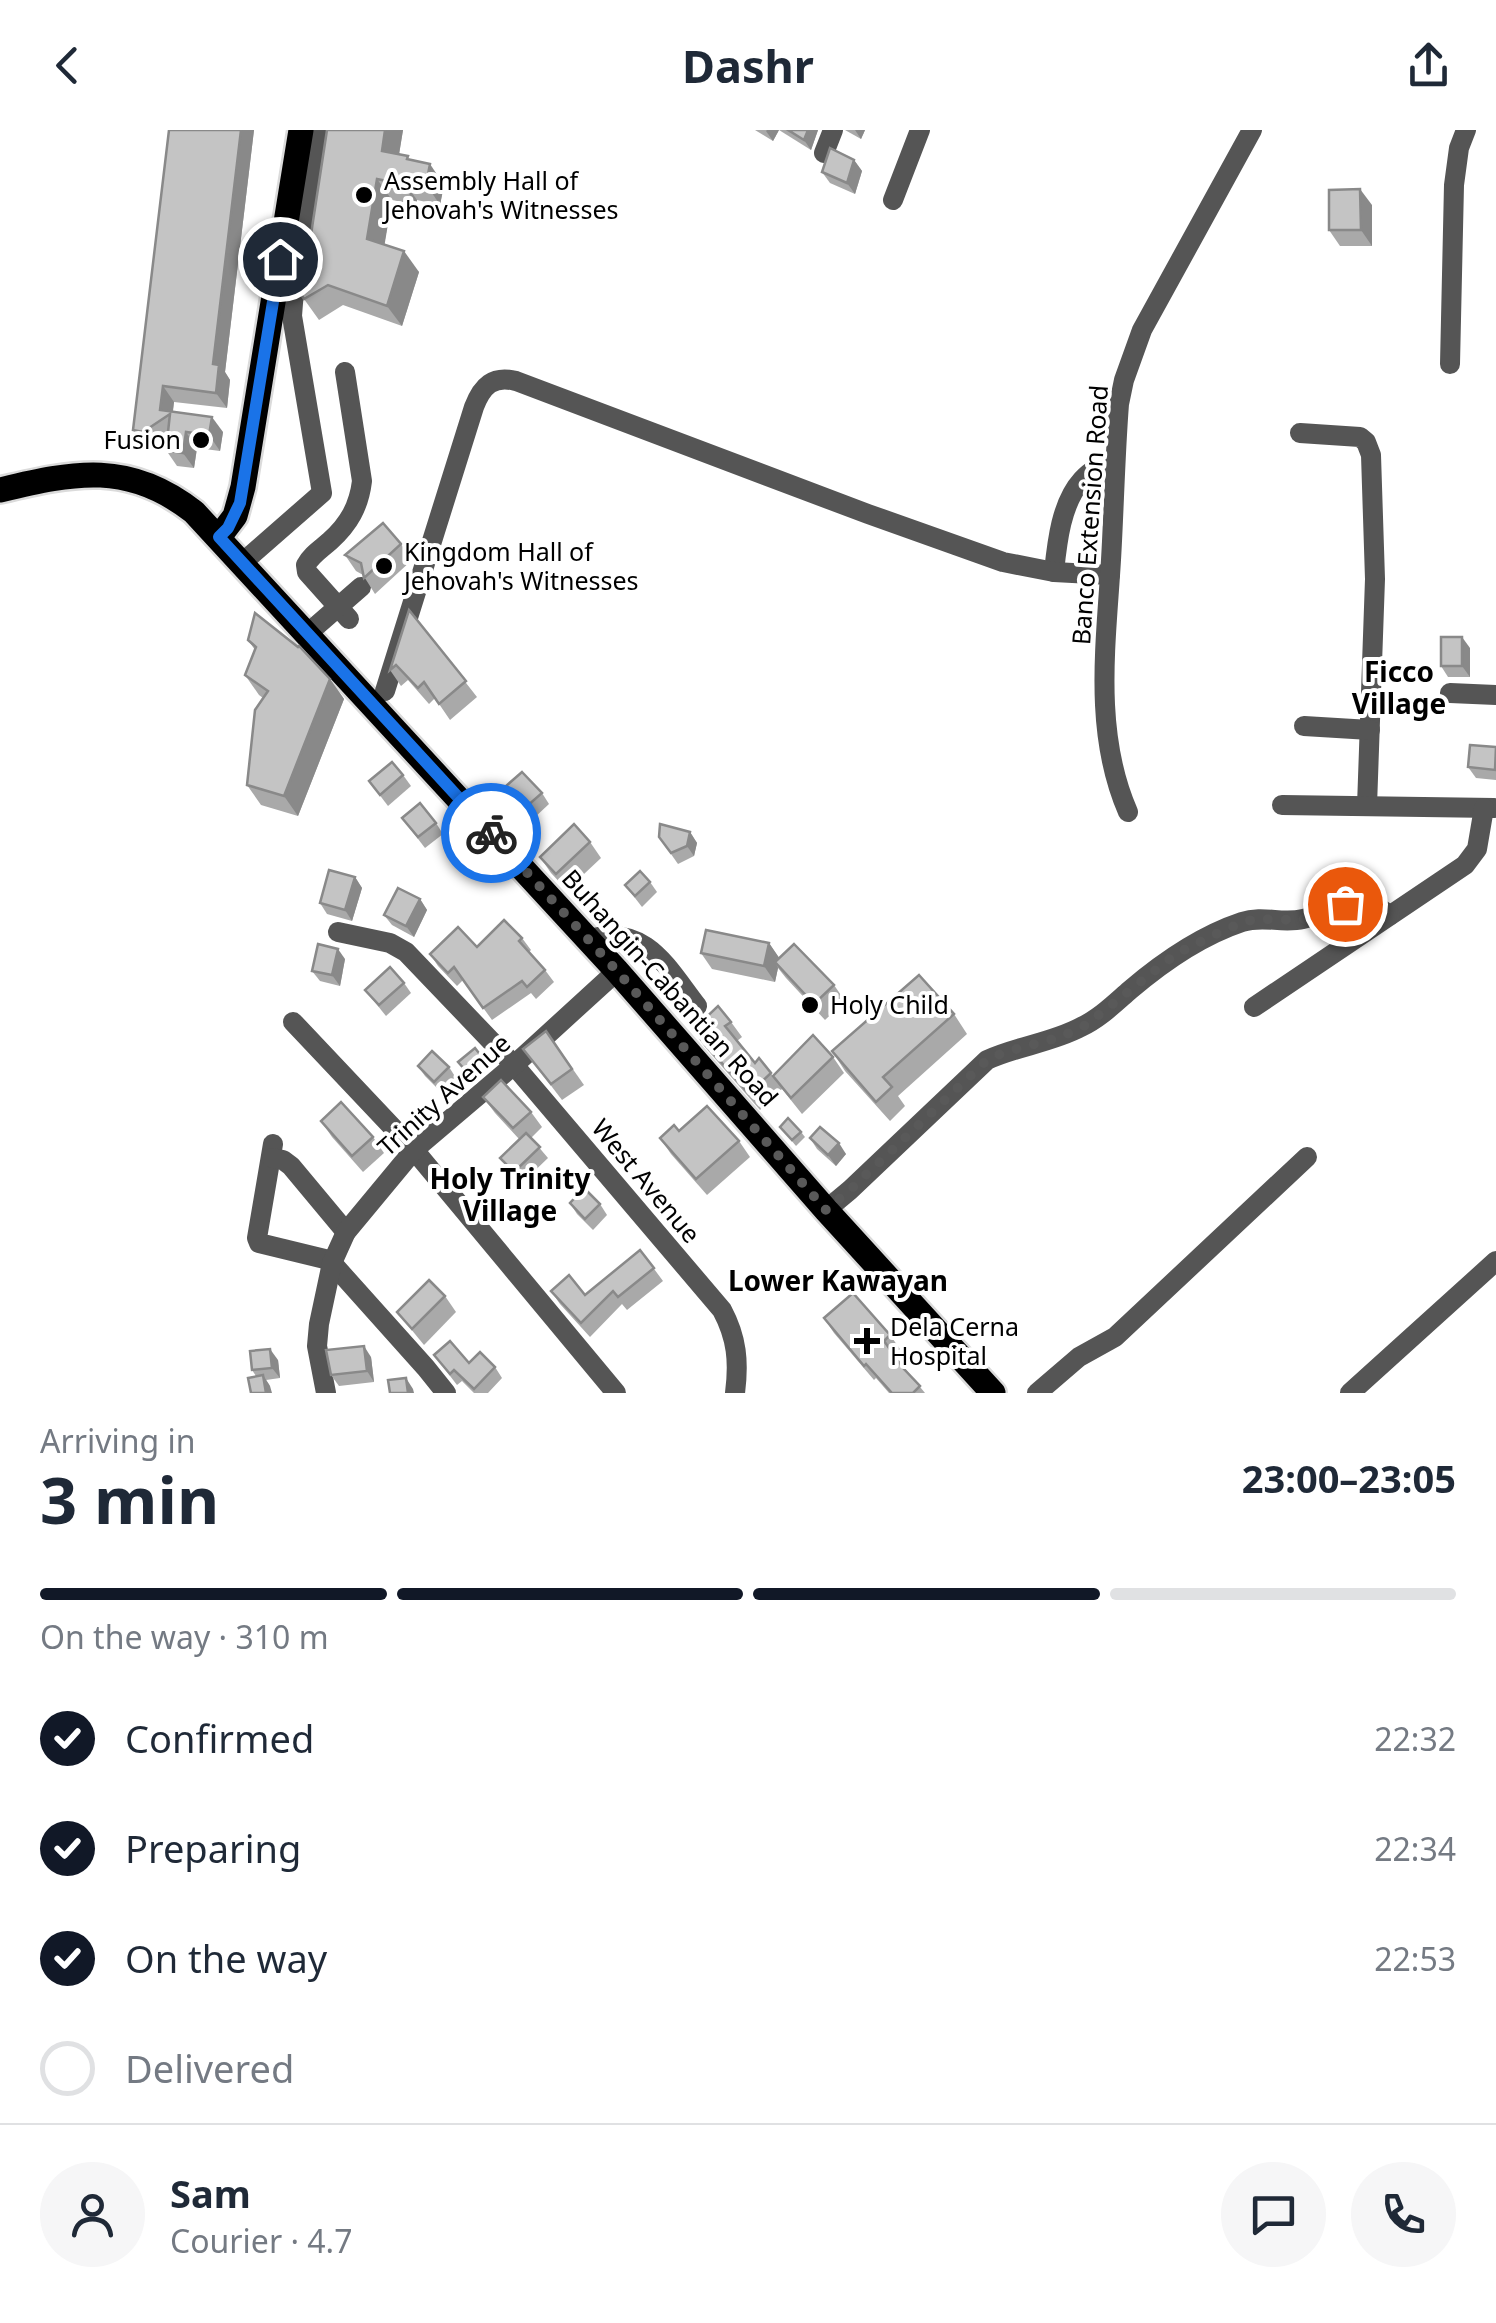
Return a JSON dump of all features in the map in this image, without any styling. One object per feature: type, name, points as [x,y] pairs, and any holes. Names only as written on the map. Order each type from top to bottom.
[{"type":"main road","points":[[219,537],[235,516],[243,487],[301,130]]},
{"type":"main road","name":"Buhangin-Cabantian Road","points":[[0,490],[89,474],[127,477],[180,501],[219,537],[617,971],[993,1393]]},
{"type":"street","points":[[242,563],[322,493],[292,316],[319,130]]},
{"type":"street","points":[[824,153],[833,130]]},
{"type":"street","points":[[893,200],[920,130]]},
{"type":"street","name":"Banco Extension Road","points":[[1128,812],[1114,772],[1106,723],[1104,672],[1119,404],[1132,352],[1156,300],[1252,130]]},
{"type":"street","points":[[1450,364],[1454,185],[1459,148],[1466,130]]},
{"type":"street","points":[[343,613],[306,565],[352,518],[360,494],[362,482],[344,372]]},
{"type":"street","points":[[385,690],[474,408],[485,385],[500,379],[516,381],[969,550],[1028,568],[1110,575]]},
{"type":"street","points":[[1300,433],[1360,437],[1369,448],[1375,579],[1367,806]]},
{"type":"street","points":[[1054,572],[1056,547],[1072,494],[1095,468],[1115,458]]},
{"type":"street","points":[[307,634],[343,613],[361,587]]},
{"type":"street","points":[[1450,693],[1496,695]]},
{"type":"street","points":[[1304,726],[1370,730]]},
{"type":"street","points":[[1254,1007],[1466,865],[1476,849],[1490,808],[1282,805]]},
{"type":"street","points":[[826,1210],[987,1060],[1086,1025],[1187,947],[1239,923],[1254,919],[1301,920],[1345,904],[1371,904],[1390,915]]},
{"type":"street","name":"West Avenue","points":[[338,932],[390,942],[406,952],[514,1065],[722,1310],[737,1351],[735,1393]]},
{"type":"street","points":[[588,940],[607,935],[643,943],[697,1006]]},
{"type":"street","name":"Trinity Avenue","points":[[326,1393],[317,1346],[332,1262],[346,1232],[414,1150],[617,971]]},
{"type":"street","points":[[293,1022],[414,1150],[616,1393]]},
{"type":"street","points":[[346,1232],[273,1150],[259,1243],[332,1262],[446,1393]]},
{"type":"street","points":[[1037,1393],[1078,1357],[1114,1337],[1307,1158]]},
{"type":"street","points":[[1350,1393],[1496,1261]]},
{"type":"building","points":[[169,130],[241,130],[213,364],[219,365],[216,393],[163,386],[160,410],[212,417],[209,435],[186,432],[183,453],[166,450],[170,414],[143,432],[133,430]]},
{"type":"building","name":"Assembly Hall of Jehovah's Witnesses","points":[[327,130],[385,130],[382,151],[430,164],[426,184],[377,179],[367,239],[404,251],[387,306],[328,285],[304,299],[292,280],[294,263],[308,254]]},
{"type":"building","points":[[788,130],[808,130],[804,140]]},
{"type":"building","points":[[830,148],[854,160],[847,183],[822,172]]},
{"type":"building","points":[[1360,189],[1361,230],[1329,230],[1329,190]]},
{"type":"building","points":[[383,523],[401,544],[364,578],[361,563],[345,555]]},
{"type":"building","points":[[409,610],[466,681],[439,704],[424,682],[418,688],[396,665],[390,670]]},
{"type":"building","points":[[255,613],[299,646],[330,679],[284,796],[247,785],[255,710],[268,691],[245,675],[256,647],[248,640]]},
{"type":"building","points":[[1441,637],[1462,637],[1462,666],[1441,666]]},
{"type":"building","points":[[1470,745],[1496,747],[1495,770],[1468,767]]},
{"type":"building","points":[[392,762],[403,775],[380,795],[369,781]]},
{"type":"building","points":[[522,772],[542,793],[526,807],[506,786]]},
{"type":"building","points":[[420,803],[436,823],[418,837],[402,818]]},
{"type":"building","points":[[574,824],[590,842],[556,874],[540,857]]},
{"type":"building","points":[[660,824],[690,832],[687,846],[671,853],[659,837]]},
{"type":"building","points":[[329,870],[355,877],[345,910],[320,903]]},
{"type":"building","points":[[640,871],[650,882],[635,896],[625,885]]},
{"type":"building","points":[[398,888],[420,899],[406,926],[384,915]]},
{"type":"building","points":[[504,920],[545,970],[527,987],[522,981],[483,1008],[454,967],[448,973],[430,954],[458,927],[477,947]]},
{"type":"building","points":[[706,930],[769,943],[764,966],[701,953]]},
{"type":"building","points":[[318,944],[338,949],[332,975],[312,971]]},
{"type":"building","points":[[794,944],[834,985],[814,1004],[775,962]]},
{"type":"building","points":[[390,967],[404,983],[379,1005],[365,990]]},
{"type":"building","points":[[919,975],[954,1014],[883,1077],[892,1087],[876,1102],[832,1051]]},
{"type":"building","points":[[718,1006],[731,1022],[725,1026],[755,1063],[759,1058],[771,1073],[749,1094],[693,1030]]},
{"type":"building","points":[[546,1031],[572,1069],[551,1084],[523,1049]]},
{"type":"building","points":[[813,1035],[833,1057],[791,1098],[773,1076]]},
{"type":"building","points":[[475,1048],[482,1057],[466,1071],[458,1062]]},
{"type":"building","points":[[432,1051],[449,1067],[434,1082],[418,1066]]},
{"type":"building","points":[[501,1080],[531,1112],[513,1128],[483,1097]]},
{"type":"building","points":[[341,1102],[373,1137],[352,1156],[321,1121]]},
{"type":"building","points":[[707,1106],[739,1141],[696,1179],[660,1138],[674,1125],[679,1131]]},
{"type":"building","points":[[788,1118],[801,1132],[792,1140],[780,1127]]},
{"type":"building","points":[[820,1127],[839,1143],[828,1155],[810,1138]]},
{"type":"building","points":[[526,1133],[540,1147],[514,1172],[500,1158]]},
{"type":"building","points":[[584,1188],[600,1204],[585,1219],[570,1203]]},
{"type":"building","points":[[640,1250],[654,1268],[618,1297],[613,1291],[581,1323],[551,1291],[569,1275],[585,1295]]},
{"type":"building","points":[[429,1280],[445,1296],[412,1329],[397,1312]]},
{"type":"building","points":[[853,1293],[890,1335],[884,1341],[920,1386],[913,1393],[892,1393],[824,1318]]},
{"type":"building","points":[[450,1341],[469,1363],[480,1352],[495,1367],[474,1389],[454,1370],[450,1374],[434,1355]]},
{"type":"building","points":[[364,1346],[367,1371],[331,1375],[326,1350]]},
{"type":"building","points":[[270,1349],[272,1368],[252,1370],[250,1351]]},
{"type":"building","points":[[263,1375],[266,1393],[251,1393],[248,1378]]},
{"type":"building","points":[[406,1378],[408,1393],[390,1393],[388,1380]]},
{"type":"way so far","points":[[491,833],[826,1210],[987,1060],[1086,1025],[1176,954],[1239,923],[1268,918],[1301,920],[1345,904]]},
{"type":"place","name":"Assembly Hall of Jehovah's Witnesses","points":[[364,195]]},
{"type":"place","name":"Fusion","points":[[201,440]]},
{"type":"place","name":"Kingdom Hall of Jehovah's Witnesses","points":[[384,566]]},
{"type":"place","name":"Holy Child","points":[[810,1005]]},
{"type":"place","name":"Dela Cerna Hospital","points":[[867,1341]]},
{"type":"district","name":"Ficco Village","points":[[1399,688]]},
{"type":"district","name":"Holy Trinity Village","points":[[510,1195]]},
{"type":"district","name":"Lower Kawayan","points":[[838,1281]]},
{"type":"route","points":[[280,259],[240,503],[219,537],[491,833]]}]
